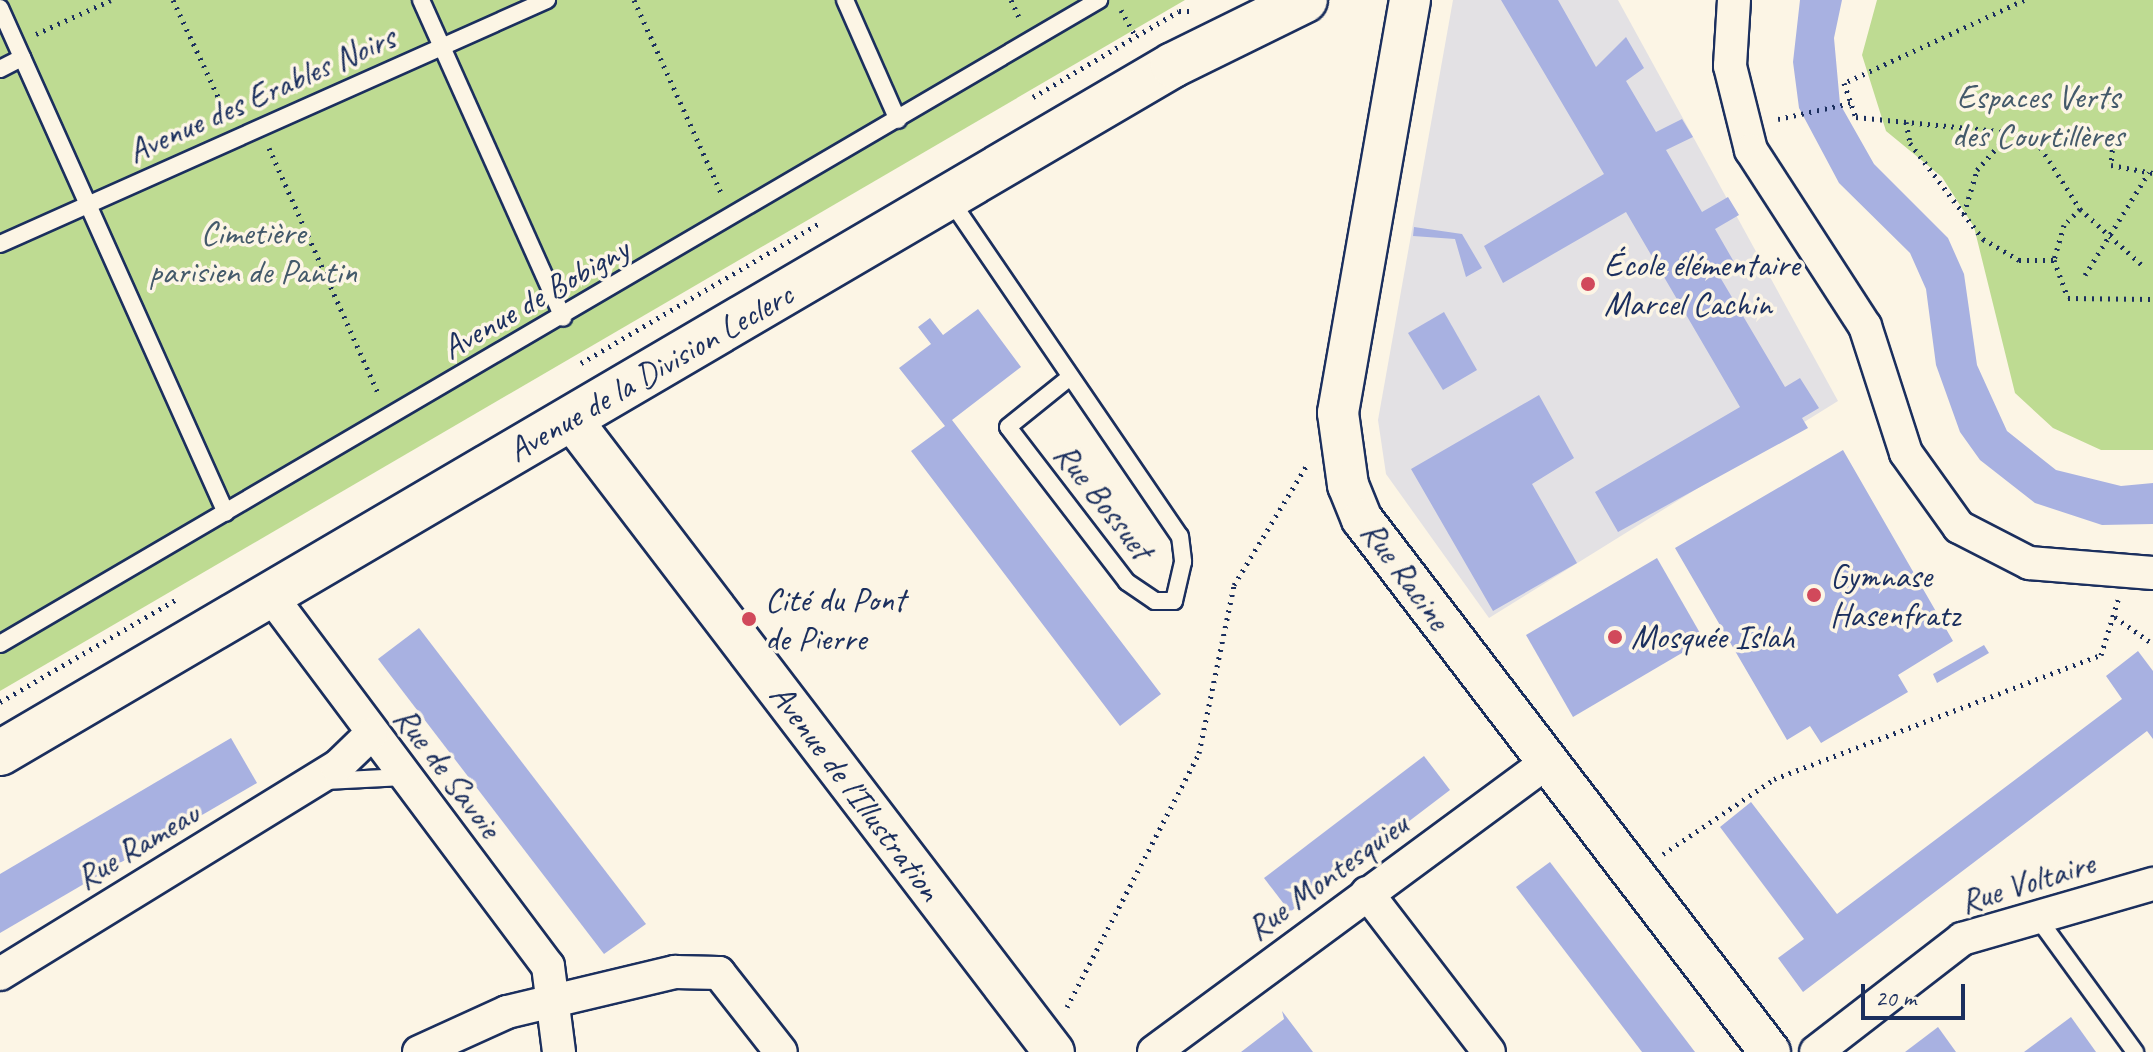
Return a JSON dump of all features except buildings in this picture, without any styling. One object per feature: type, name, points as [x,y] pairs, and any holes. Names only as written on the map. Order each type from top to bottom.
[{"type":"main road","name":"Avenue de la Division Leclerc","points":[[0,753],[268,592],[571,419],[1173,65],[1305,0]]},
{"type":"street","name":"Rue Racine","points":[[1410,0],[1338,413],[1348,485],[1362,519],[1770,1052]]},
{"type":"street","points":[[1734,0],[1730,66],[1751,150],[1865,326],[1906,453],[1959,527],[2029,563],[2137,574]]},
{"type":"street","name":"Avenue de l'Illustration","points":[[571,419],[1051,1048]]},
{"type":"street","name":"Rue de Savoie","points":[[268,592],[371,734],[548,966],[559,1052]]},
{"type":"street","name":"Rue Rameau","points":[[0,974],[313,782],[371,734]]},
{"type":"street","name":"Rue Montesquieu","points":[[1154,1052],[1547,762]]},
{"type":"street","name":"Rue Voltaire","points":[[1816,1052],[1962,939],[2153,884]]},
{"type":"street","points":[[1367,893],[1489,1052]]},
{"type":"street","points":[[419,1052],[507,1012],[675,972],[719,973],[781,1052]]},
{"type":"lane","points":[[421,0],[563,318]]},
{"type":"lane","name":"Avenue des Erables Noirs","points":[[0,244],[547,0]]},
{"type":"lane","points":[[845,0],[898,120]]},
{"type":"lane","name":"Avenue de Bobigny","points":[[0,644],[563,318],[1099,0]]},
{"type":"lane","points":[[0,8],[226,513]]},
{"type":"lane","points":[[0,69],[19,51]]},
{"type":"lane","name":"Rue Bossuet","points":[[948,197],[1180,536],[1183,562],[1174,601],[1155,601],[1127,582],[1008,427],[1069,378]]},
{"type":"lane","name":"Rue Rameau","points":[[313,782],[404,777]]},
{"type":"lane","points":[[2037,917],[2135,1052]]},
{"type":"path","points":[[19,51],[111,0]]},
{"type":"path","points":[[173,0],[236,138]]},
{"type":"path","points":[[634,0],[733,218]]},
{"type":"path","points":[[1115,0],[1136,37]]},
{"type":"path","points":[[2024,0],[1844,83],[1856,117],[2113,142],[2111,165],[2151,172],[2085,275]]},
{"type":"path","points":[[1745,126],[1851,103]]},
{"type":"path","points":[[1906,122],[1910,143],[1964,214],[2000,253],[2054,260]]},
{"type":"path","points":[[260,127],[389,418]]},
{"type":"path","points":[[1964,214],[1977,170],[2010,132]]},
{"type":"path","points":[[2031,134],[2080,209],[2143,266]]},
{"type":"path","points":[[2080,209],[2064,225],[2054,260],[2068,298],[2153,299]]},
{"type":"path","points":[[1051,1048],[1199,753],[1234,585],[1338,413]]},
{"type":"path","points":[[1635,877],[1774,779],[2101,655],[2115,617],[2137,574]]},
{"type":"path","points":[[2115,617],[2153,644]]},
{"type":"shaded area","name":"École élémentaire Marcel Cachin","points":[[1453,0],[1618,0],[1838,401],[1489,618],[1386,474],[1378,420]]},
{"type":"green space","name":"Cimetière parisien de Pantin","points":[[0,0],[1185,0],[0,691]]},
{"type":"green space","name":"Espaces Verts des Courtillères","points":[[1877,0],[2153,0],[2153,450],[2101,450],[2053,428],[2015,393],[1974,227],[1942,177],[1886,131],[1862,55]]},
{"type":"place","name":"École élémentaire Marcel Cachin","points":[[1588,284]]},
{"type":"place","name":"Gymnase Hasenfratz","points":[[1814,595]]},
{"type":"place","name":"Cité du Pont de Pierre","points":[[749,619]]},
{"type":"place","name":"Mosquée Islah","points":[[1615,637]]}]
